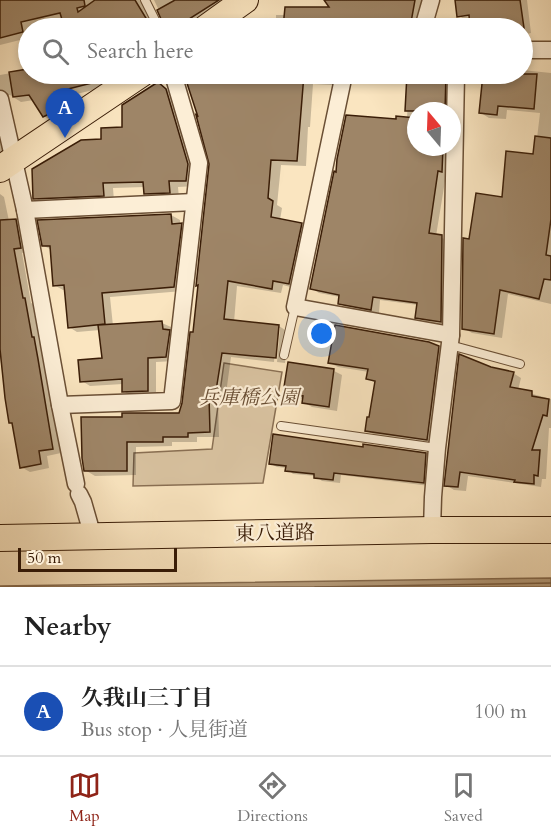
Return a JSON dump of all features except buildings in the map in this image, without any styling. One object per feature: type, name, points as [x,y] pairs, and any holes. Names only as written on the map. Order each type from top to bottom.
[{"type":"main road","points":[[220,18],[245,0]]},
{"type":"main road","points":[[7,165],[126,84]]},
{"type":"main road","name":"東八道路","points":[[7,535],[93,537],[432,530],[551,530]]},
{"type":"street","points":[[426,18],[431,0]]},
{"type":"street","points":[[533,51],[551,50]]},
{"type":"street","points":[[60,405],[172,401],[199,163],[175,84]]},
{"type":"street","points":[[343,84],[295,307],[451,340]]},
{"type":"street","points":[[432,530],[437,448],[451,340],[456,84]]},
{"type":"street","points":[[0,99],[7,165],[26,210],[77,490],[83,502],[93,537]]},
{"type":"street","points":[[26,210],[194,202]]},
{"type":"lane","points":[[145,0],[154,18]]},
{"type":"lane","points":[[284,355],[295,307]]},
{"type":"lane","points":[[451,340],[520,364]]},
{"type":"lane","points":[[281,426],[437,448]]},
{"type":"green space","name":"兵庫橋公園","points":[[224,363],[282,372],[263,483],[133,486],[134,453],[212,449]]},
{"type":"water","points":[[551,578],[551,587],[0,587],[0,586]]},
{"type":"place","name":"久我山三丁目","points":[[65,138]]}]
